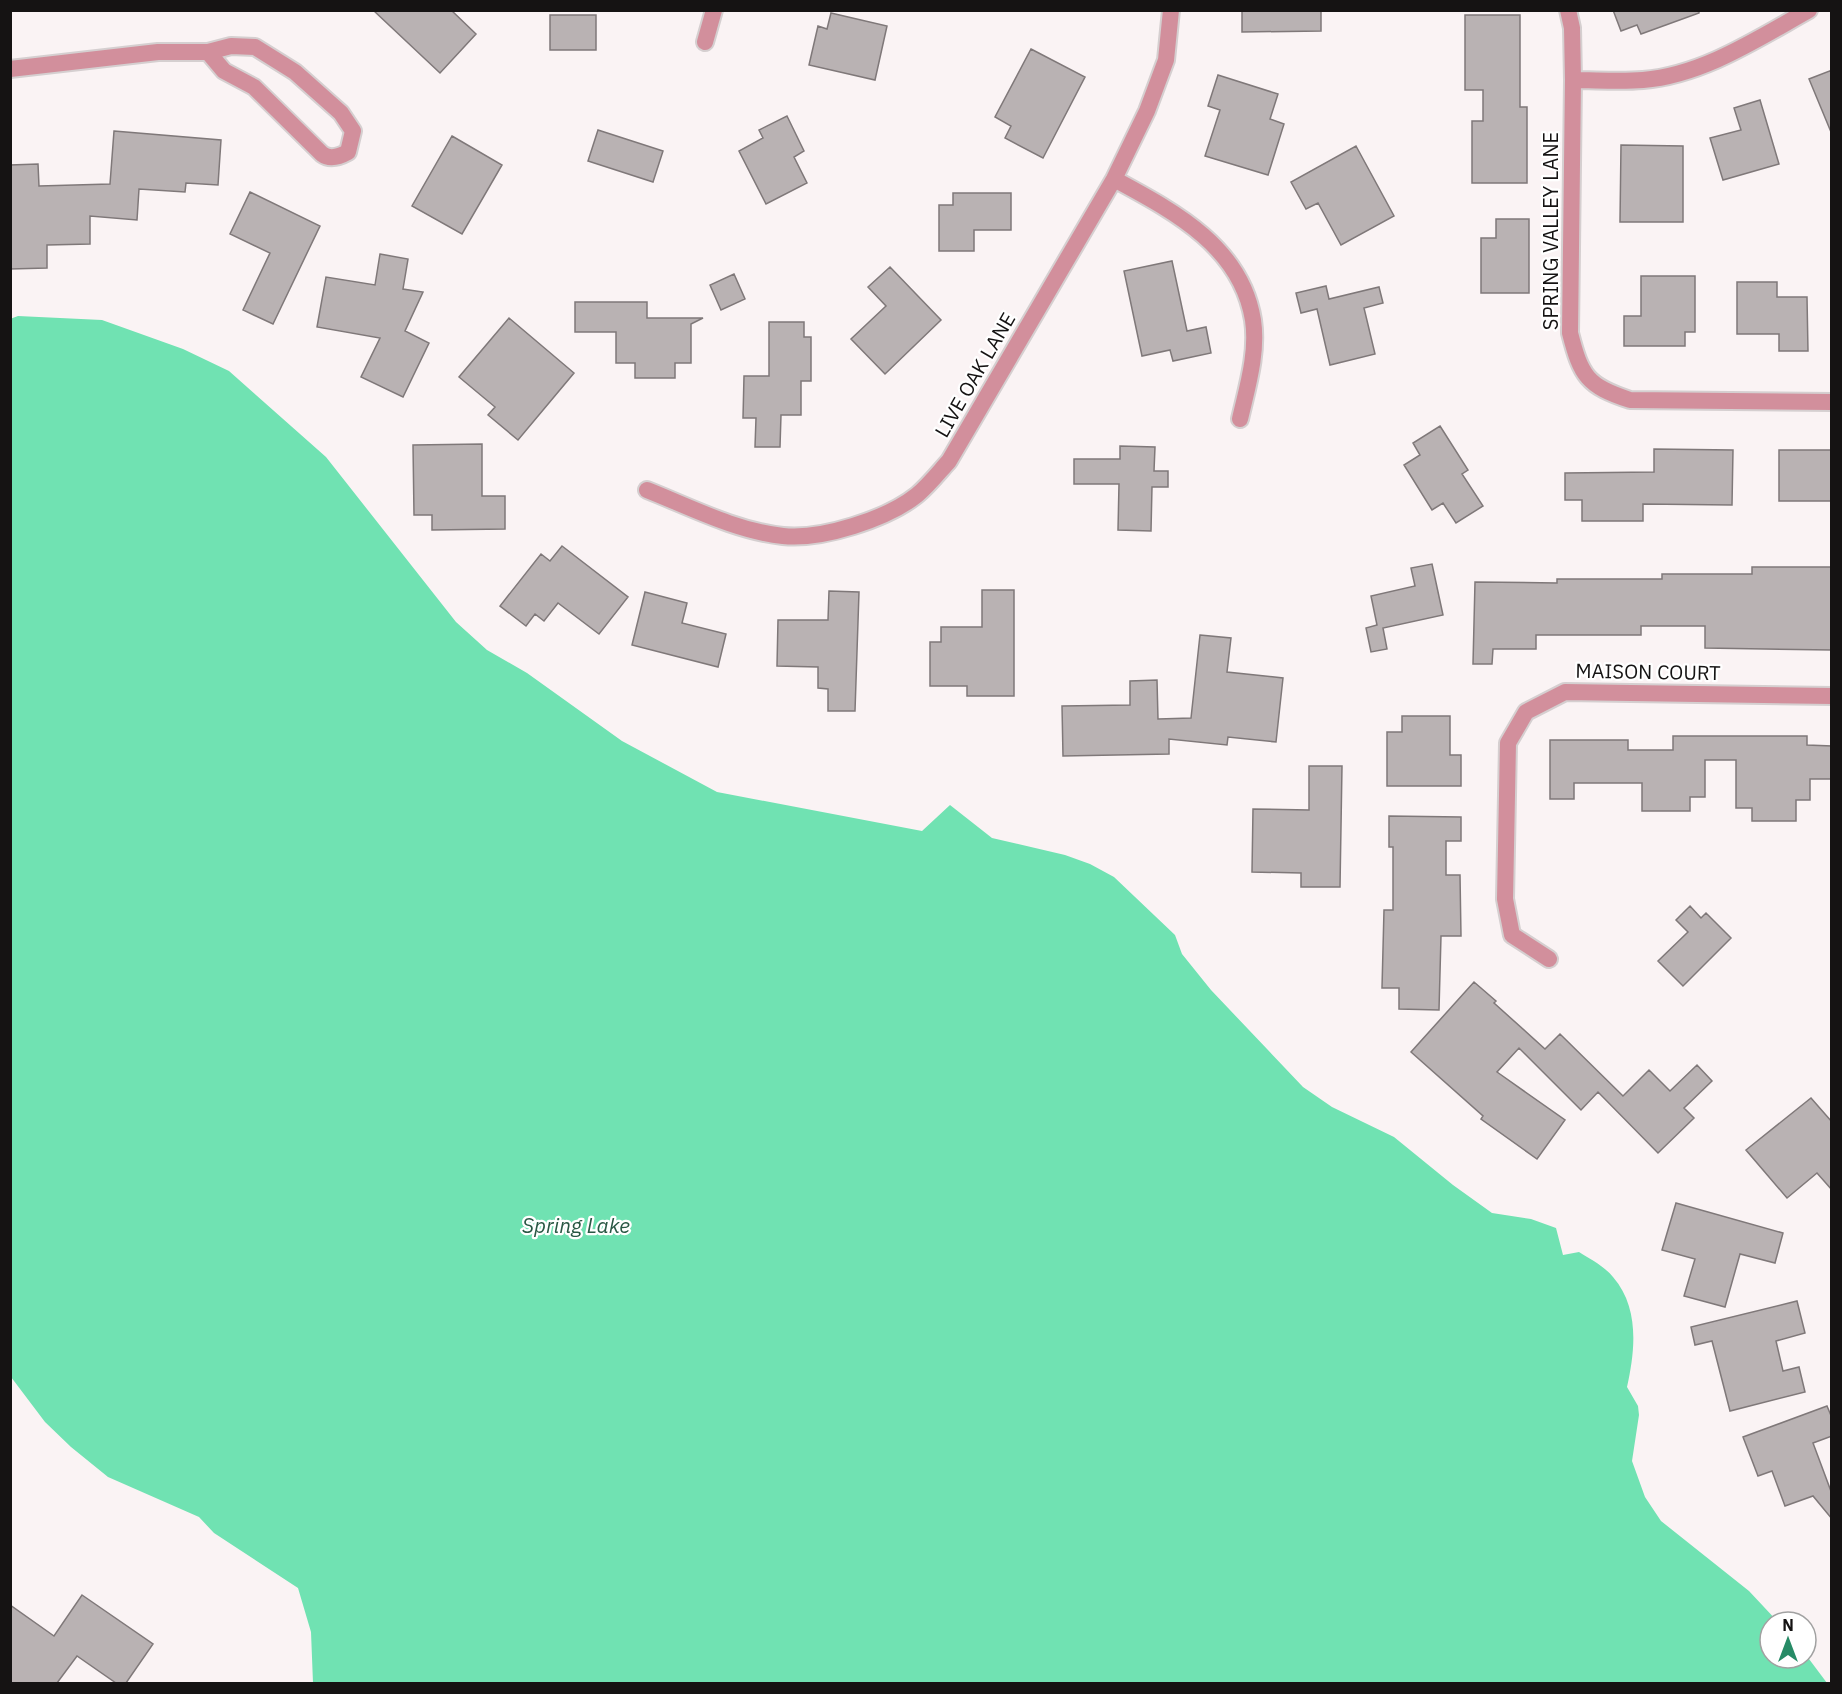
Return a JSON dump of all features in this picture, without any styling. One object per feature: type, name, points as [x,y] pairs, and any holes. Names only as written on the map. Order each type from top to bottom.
[{"type":"street","points":[[705,42],[714,10]]},
{"type":"street","name":"LIVE OAK LANE","points":[[647,490],[750,530],[784,537],[825,532],[875,519],[917,495],[949,461],[1114,179],[1147,111],[1166,60],[1171,10]]},
{"type":"street","name":"SPRING VALLEY LANE","points":[[1568,10],[1572,28],[1573,80],[1570,333],[1578,365],[1599,390],[1630,400],[1832,402]]},
{"type":"street","points":[[1573,80],[1644,80],[1690,70],[1733,53],[1809,10]]},
{"type":"street","points":[[10,69],[158,52],[208,52],[231,46],[255,47],[295,72],[341,114],[353,131],[348,152],[339,157],[327,157],[322,154],[254,87],[224,71],[208,52]]},
{"type":"street","points":[[1114,179],[1174,212],[1220,249],[1243,284],[1253,320],[1252,364],[1240,420]]},
{"type":"street","name":"MAISON COURT","points":[[1549,959],[1512,935],[1505,899],[1508,743],[1526,711],[1565,692],[1832,696]]},
{"type":"water","name":"Spring Lake","points":[[18,316],[102,320],[183,349],[229,371],[326,457],[456,622],[487,650],[527,673],[622,741],[717,792],[922,831],[950,805],[992,838],[1065,855],[1090,864],[1114,877],[1175,935],[1182,954],[1211,990],[1303,1087],[1332,1107],[1394,1137],[1492,1213],[1531,1219],[1556,1228],[1563,1255],[1579,1252],[1613,1277],[1628,1302],[1631,1316],[1633,1345],[1627,1387],[1638,1406],[1639,1415],[1632,1461],[1645,1497],[1661,1521],[1749,1591],[1767,1610],[1758,1610],[1758,1670],[1817,1670],[1827,1683],[313,1683],[311,1632],[298,1588],[214,1533],[199,1517],[108,1477],[45,1422],[11,1377],[10,319]]},
{"type":"building","points":[[373,10],[451,10],[476,34],[440,73]]},
{"type":"building","points":[[1242,10],[1321,10],[1321,31],[1242,32]]},
{"type":"building","points":[[1613,10],[1699,10],[1699,13],[1641,34],[1637,25],[1621,31]]},
{"type":"building","points":[[831,13],[887,26],[875,80],[809,65],[818,26],[827,29]]},
{"type":"building","points":[[550,15],[596,15],[596,50],[550,50]]},
{"type":"building","points":[[1465,15],[1520,15],[1520,107],[1527,107],[1527,183],[1472,183],[1472,121],[1483,121],[1483,90],[1465,90]]},
{"type":"building","points":[[1031,49],[1085,77],[1043,158],[1005,138],[1011,126],[995,117]]},
{"type":"building","points":[[1832,70],[1832,132],[1831,132],[1809,79]]},
{"type":"building","points":[[1218,75],[1278,94],[1270,119],[1284,124],[1268,175],[1205,156],[1220,110],[1208,106]]},
{"type":"building","points":[[1760,100],[1779,164],[1723,180],[1710,138],[1741,130],[1734,108]]},
{"type":"building","points":[[787,116],[804,151],[794,157],[807,183],[766,204],[739,151],[763,138],[759,130]]},
{"type":"building","points":[[598,130],[663,151],[653,182],[588,161]]},
{"type":"building","points":[[114,131],[221,140],[218,185],[186,183],[185,192],[139,189],[137,220],[90,216],[90,244],[47,245],[47,268],[10,269],[10,165],[38,164],[39,186],[110,184]]},
{"type":"building","points":[[452,136],[502,165],[462,234],[412,206]]},
{"type":"building","points":[[1621,145],[1683,146],[1683,222],[1620,222]]},
{"type":"building","points":[[1356,146],[1394,216],[1341,245],[1318,203],[1306,209],[1291,182]]},
{"type":"building","points":[[250,192],[320,226],[273,324],[243,310],[270,253],[230,234]]},
{"type":"building","points":[[953,193],[1011,193],[1011,230],[974,230],[974,251],[939,251],[939,205],[953,205]]},
{"type":"building","points":[[1496,219],[1529,219],[1529,293],[1481,293],[1481,238],[1496,238]]},
{"type":"building","points":[[380,254],[408,259],[403,289],[423,292],[405,331],[429,343],[403,397],[361,377],[380,338],[317,327],[326,277],[375,285]]},
{"type":"building","points":[[1172,261],[1187,331],[1206,327],[1211,353],[1173,361],[1170,350],[1142,356],[1124,271]]},
{"type":"building","points":[[890,267],[941,320],[885,374],[851,339],[886,306],[868,287]]},
{"type":"building","points":[[734,274],[745,299],[721,310],[710,285]]},
{"type":"building","points":[[1641,276],[1695,276],[1695,332],[1685,332],[1685,346],[1624,346],[1624,316],[1641,316]]},
{"type":"building","points":[[1737,282],[1777,282],[1777,297],[1807,297],[1808,351],[1779,351],[1779,334],[1737,334]]},
{"type":"building","points":[[1326,286],[1329,299],[1379,287],[1383,303],[1364,308],[1375,354],[1330,365],[1317,309],[1301,313],[1296,293]]},
{"type":"building","points":[[575,302],[647,302],[647,318],[703,318],[691,324],[691,363],[675,363],[675,378],[635,378],[635,363],[616,363],[616,332],[575,332]]},
{"type":"building","points":[[509,318],[574,373],[518,440],[488,415],[495,407],[459,377]]},
{"type":"building","points":[[769,322],[804,322],[804,337],[811,337],[811,381],[801,381],[801,415],[781,415],[780,447],[755,447],[756,418],[743,418],[744,376],[769,376]]},
{"type":"building","points":[[1440,426],[1468,470],[1462,474],[1483,506],[1456,523],[1443,503],[1432,510],[1404,465],[1420,455],[1413,443]]},
{"type":"building","points":[[482,444],[482,496],[505,496],[505,529],[432,530],[432,515],[414,515],[413,445]]},
{"type":"building","points":[[1120,446],[1155,447],[1154,471],[1168,471],[1168,487],[1152,487],[1151,531],[1118,530],[1119,484],[1074,484],[1074,459],[1120,459]]},
{"type":"building","points":[[1654,449],[1733,450],[1732,505],[1643,504],[1643,521],[1582,521],[1582,500],[1565,500],[1565,473],[1654,472]]},
{"type":"building","points":[[1779,450],[1832,450],[1832,501],[1779,501]]},
{"type":"building","points":[[562,546],[628,597],[599,634],[558,603],[544,621],[535,614],[526,626],[500,606],[541,554],[550,561]]},
{"type":"building","points":[[1432,564],[1443,615],[1383,628],[1387,649],[1371,652],[1366,628],[1377,625],[1371,596],[1415,586],[1411,568]]},
{"type":"building","points":[[1752,567],[1832,567],[1832,650],[1705,648],[1705,626],[1641,626],[1641,635],[1536,635],[1536,649],[1493,649],[1492,664],[1473,664],[1475,582],[1557,583],[1557,579],[1662,579],[1662,574],[1752,574]]},
{"type":"building","points":[[982,590],[1014,590],[1014,696],[967,696],[967,686],[930,686],[930,642],[941,642],[941,627],[982,627]]},
{"type":"building","points":[[829,591],[859,592],[855,711],[828,711],[828,689],[818,688],[818,667],[777,666],[778,620],[828,620]]},
{"type":"building","points":[[645,592],[687,603],[682,623],[726,634],[718,667],[632,645]]},
{"type":"building","points":[[1200,635],[1231,638],[1227,672],[1283,678],[1276,742],[1228,737],[1227,745],[1169,739],[1169,754],[1063,756],[1062,706],[1130,705],[1130,681],[1157,680],[1158,719],[1191,718]]},
{"type":"building","points":[[1402,716],[1450,716],[1450,755],[1461,755],[1461,786],[1387,786],[1387,732],[1402,732]]},
{"type":"building","points":[[1673,736],[1807,736],[1807,745],[1832,746],[1832,779],[1810,779],[1810,800],[1796,800],[1796,821],[1752,821],[1752,808],[1736,808],[1736,760],[1705,760],[1705,797],[1690,797],[1690,811],[1642,811],[1642,783],[1574,783],[1574,799],[1550,799],[1550,740],[1628,740],[1628,750],[1673,750]]},
{"type":"building","points":[[1309,766],[1342,766],[1340,887],[1301,887],[1301,873],[1252,872],[1253,809],[1309,810]]},
{"type":"building","points":[[1389,816],[1461,817],[1461,841],[1446,841],[1446,875],[1460,875],[1461,936],[1441,936],[1439,1010],[1399,1009],[1399,988],[1382,988],[1384,910],[1393,910],[1393,847],[1389,847]]},
{"type":"building","points":[[1690,906],[1701,918],[1706,913],[1731,938],[1683,986],[1658,961],[1688,932],[1676,920]]},
{"type":"building","points":[[1474,982],[1545,1049],[1560,1034],[1623,1096],[1649,1070],[1670,1091],[1697,1065],[1712,1081],[1684,1108],[1694,1118],[1658,1153],[1598,1092],[1581,1110],[1519,1048],[1497,1072],[1565,1120],[1537,1159],[1481,1119],[1483,1116],[1411,1052]]},
{"type":"building","points":[[1811,1098],[1832,1122],[1832,1190],[1817,1173],[1787,1198],[1746,1150]]},
{"type":"building","points":[[1676,1203],[1783,1233],[1775,1263],[1740,1254],[1725,1307],[1684,1296],[1695,1259],[1662,1250]]},
{"type":"building","points":[[1797,1301],[1805,1333],[1776,1341],[1783,1371],[1799,1367],[1805,1392],[1730,1411],[1712,1341],[1695,1345],[1691,1327]]},
{"type":"building","points":[[1827,1406],[1832,1418],[1832,1436],[1813,1443],[1832,1494],[1832,1519],[1813,1496],[1785,1506],[1772,1471],[1758,1476],[1743,1437]]},
{"type":"building","points":[[82,1595],[153,1644],[126,1683],[116,1683],[77,1656],[57,1683],[10,1683],[10,1605],[54,1636]]}]
